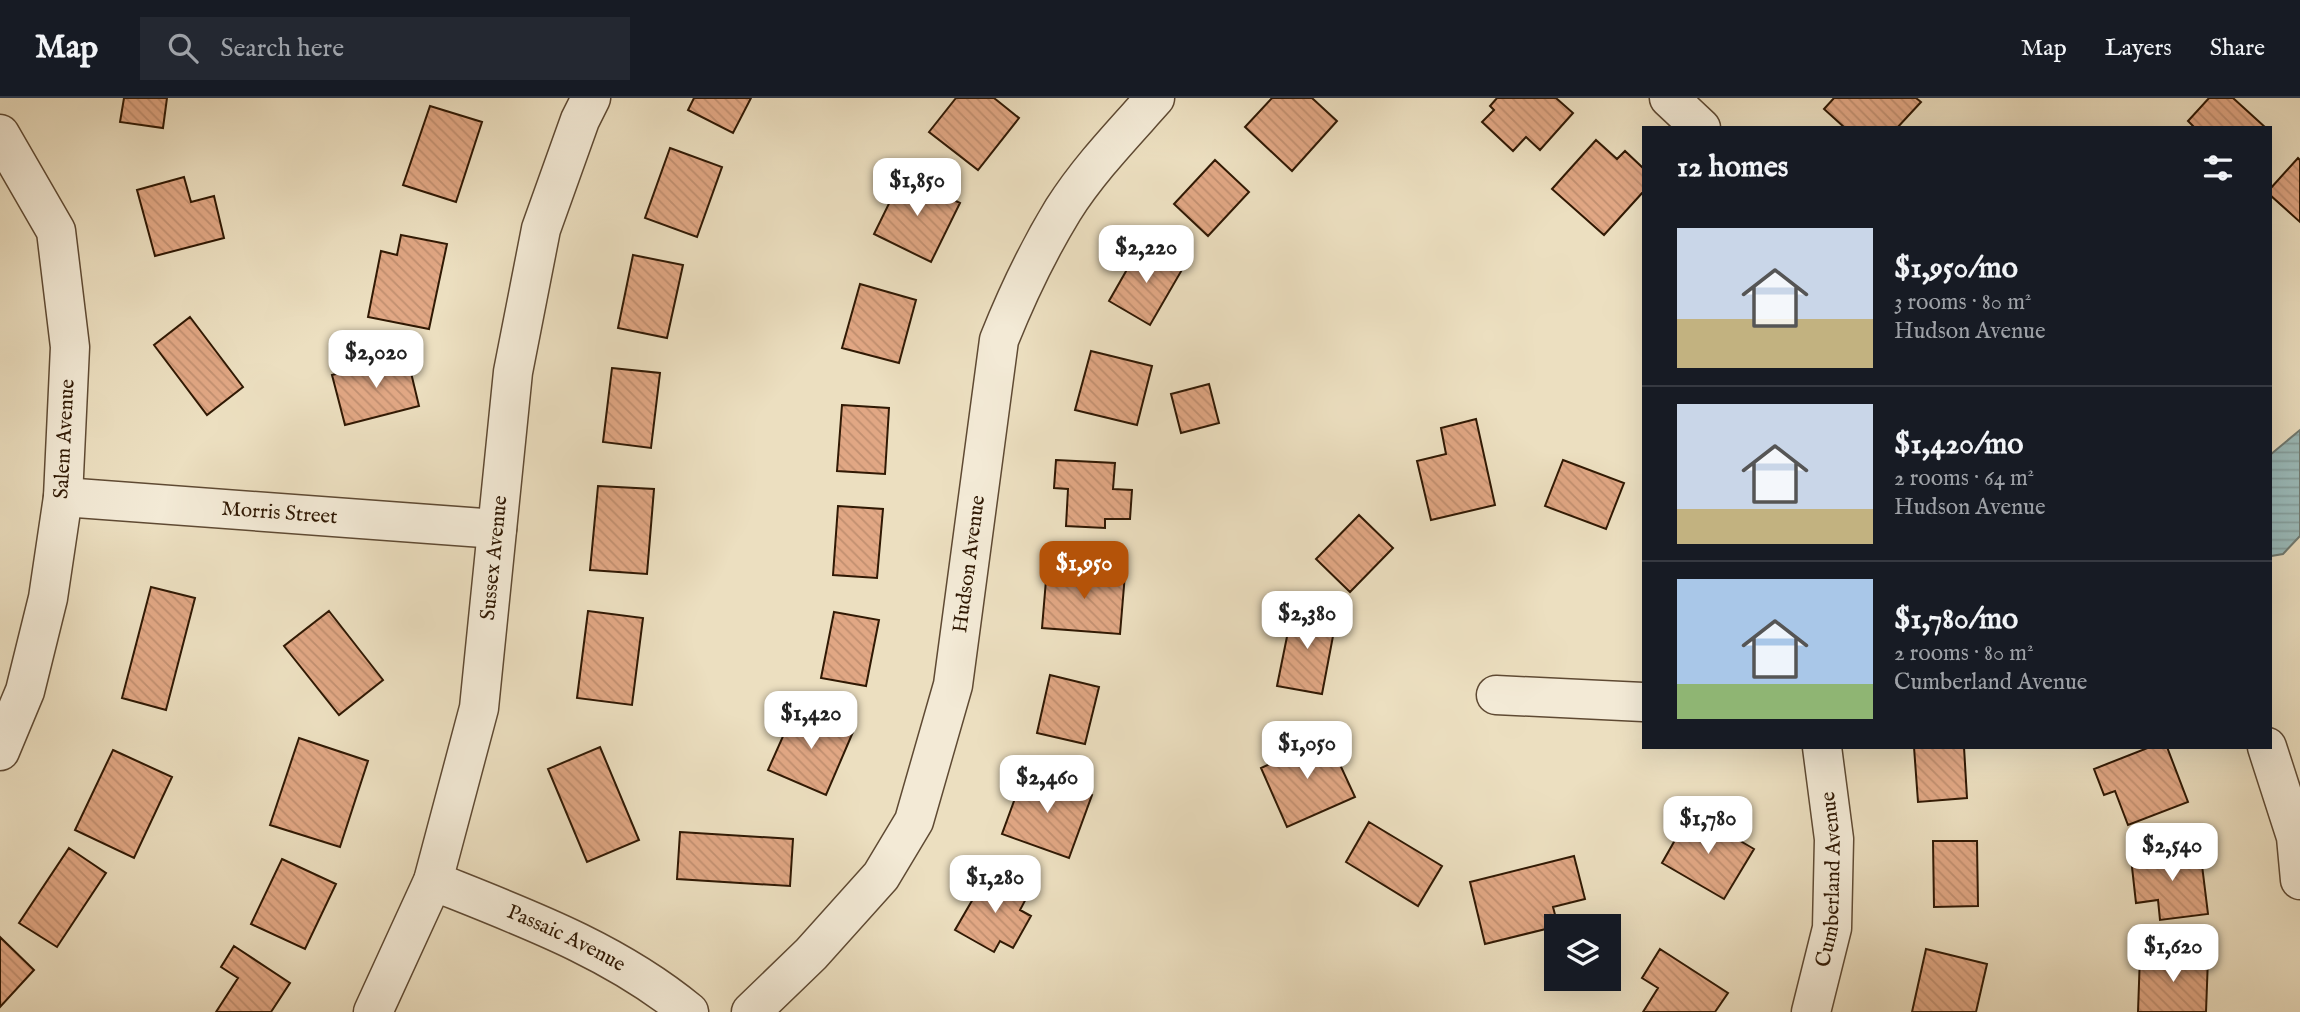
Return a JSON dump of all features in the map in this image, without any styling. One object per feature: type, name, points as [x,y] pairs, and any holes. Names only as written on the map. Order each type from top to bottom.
[{"type":"street","name":"Sussex Avenue","points":[[373,1012],[433,881],[479,708],[513,372],[541,229],[580,120],[591,98]]},
{"type":"street","name":"Hudson Avenue","points":[[751,1012],[811,954],[881,876],[914,821],[953,685],[999,340],[1019,291],[1064,209],[1106,153],[1155,98]]},
{"type":"street","points":[[1669,98],[1699,126]]},
{"type":"street","name":"Salem Avenue","points":[[0,134],[56,231],[70,347],[63,497],[48,598],[25,691],[0,751]]},
{"type":"street","name":"Morris Street","points":[[63,497],[497,529]]},
{"type":"street","points":[[1496,695],[1642,702]]},
{"type":"street","name":"Cumberland Avenue","points":[[1811,1012],[1832,928],[1835,839],[1822,749]]},
{"type":"street","points":[[2268,749],[2297,837],[2300,880]]},
{"type":"street","name":"Passaic Avenue","points":[[433,881],[602,953],[659,987],[689,1012]]},
{"type":"water","points":[[2300,430],[2300,536],[2283,554],[2272,556],[2272,453]]},
{"type":"building","points":[[124,98],[167,98],[163,128],[120,122]]},
{"type":"building","points":[[694,98],[751,98],[733,133],[688,110]]},
{"type":"building","points":[[956,98],[994,98],[1019,118],[978,170],[929,132]]},
{"type":"building","points":[[1272,98],[1312,98],[1337,121],[1292,171],[1245,127]]},
{"type":"building","points":[[1497,98],[1556,98],[1573,113],[1540,150],[1526,137],[1513,151],[1482,122],[1494,110],[1490,106]]},
{"type":"building","points":[[1834,98],[1916,98],[1921,102],[1899,126],[1843,126],[1824,109]]},
{"type":"building","points":[[2209,98],[2233,98],[2264,126],[2193,126],[2188,121]]},
{"type":"building","points":[[430,106],[482,122],[456,202],[403,185]]},
{"type":"building","points":[[1596,140],[1617,159],[1625,151],[1642,167],[1642,193],[1604,235],[1552,189]]},
{"type":"building","points":[[670,148],[722,167],[697,237],[645,218]]},
{"type":"building","points":[[2298,158],[2300,222],[2272,197],[2272,187]]},
{"type":"building","points":[[1215,160],[1249,192],[1208,236],[1174,204]]},
{"type":"building","points":[[903,175],[960,203],[931,262],[874,234]]},
{"type":"building","points":[[184,177],[191,202],[214,196],[224,238],[155,256],[137,190]]},
{"type":"building","points":[[401,235],[447,244],[429,329],[368,317],[381,251],[397,255]]},
{"type":"building","points":[[1141,245],[1183,268],[1150,325],[1109,301]]},
{"type":"building","points":[[633,255],[683,265],[667,338],[618,328]]},
{"type":"building","points":[[860,284],[916,300],[899,363],[842,348]]},
{"type":"building","points":[[190,317],[243,387],[207,415],[154,345]]},
{"type":"building","points":[[1091,351],[1152,366],[1137,425],[1075,410]]},
{"type":"building","points":[[407,356],[419,406],[345,425],[332,375]]},
{"type":"building","points":[[612,368],[660,373],[651,448],[603,442]]},
{"type":"building","points":[[1209,384],[1219,423],[1181,433],[1171,394]]},
{"type":"building","points":[[842,405],[889,408],[885,474],[837,471]]},
{"type":"building","points":[[1476,419],[1495,505],[1431,520],[1417,461],[1446,454],[1441,428]]},
{"type":"building","points":[[1056,460],[1115,463],[1113,489],[1132,490],[1130,519],[1105,519],[1105,528],[1066,526],[1068,489],[1054,488]]},
{"type":"building","points":[[1563,460],[1624,483],[1606,529],[1545,506]]},
{"type":"building","points":[[598,486],[654,489],[647,574],[590,570]]},
{"type":"building","points":[[838,506],[883,509],[877,578],[833,575]]},
{"type":"building","points":[[1359,515],[1393,548],[1350,592],[1316,559]]},
{"type":"building","points":[[1047,568],[1125,574],[1120,634],[1042,628]]},
{"type":"building","points":[[151,587],[195,598],[166,710],[122,698]]},
{"type":"building","points":[[1293,607],[1337,615],[1322,694],[1277,686]]},
{"type":"building","points":[[329,611],[383,680],[339,715],[284,646]]},
{"type":"building","points":[[588,611],[643,618],[632,705],[577,698]]},
{"type":"building","points":[[834,612],[879,620],[866,686],[821,678]]},
{"type":"building","points":[[1050,675],[1099,687],[1085,744],[1037,733]]},
{"type":"building","points":[[796,707],[853,732],[826,795],[768,770]]},
{"type":"building","points":[[1304,737],[1310,752],[1330,743],[1355,797],[1287,827],[1261,768],[1283,758],[1279,748]]},
{"type":"building","points":[[299,738],[368,761],[340,847],[270,825]]},
{"type":"building","points":[[600,747],[639,840],[587,862],[548,769]]},
{"type":"building","points":[[1914,749],[1964,749],[1967,798],[1918,802]]},
{"type":"building","points":[[2145,749],[2168,749],[2188,802],[2128,825],[2115,791],[2104,795],[2094,769]]},
{"type":"building","points":[[113,750],[172,777],[134,858],[75,830]]},
{"type":"building","points":[[1025,771],[1092,795],[1069,858],[1002,834]]},
{"type":"building","points":[[1691,812],[1754,849],[1724,899],[1662,863]]},
{"type":"building","points":[[1369,822],[1442,866],[1418,906],[1346,862]]},
{"type":"building","points":[[680,832],[793,839],[790,886],[677,879]]},
{"type":"building","points":[[1933,841],[1977,841],[1978,906],[1934,907]]},
{"type":"building","points":[[69,848],[106,873],[57,947],[19,923]]},
{"type":"building","points":[[2200,849],[2208,914],[2160,920],[2158,900],[2136,903],[2131,858]]},
{"type":"building","points":[[1574,856],[1585,899],[1553,907],[1555,914],[1544,914],[1544,929],[1485,944],[1470,882]]},
{"type":"building","points":[[282,859],[336,884],[305,949],[251,924]]},
{"type":"building","points":[[988,873],[1028,895],[1020,910],[1031,916],[1013,948],[1000,941],[994,952],[955,930]]},
{"type":"building","points":[[0,937],[34,970],[0,1007]]},
{"type":"building","points":[[234,946],[290,983],[271,1012],[216,1012],[238,978],[221,967]]},
{"type":"building","points":[[1660,949],[1728,993],[1715,1012],[1643,1012],[1658,988],[1642,978]]},
{"type":"building","points":[[1926,949],[1987,964],[1976,1012],[1912,1012]]},
{"type":"building","points":[[2140,955],[2208,958],[2206,1012],[2138,1012]]}]
